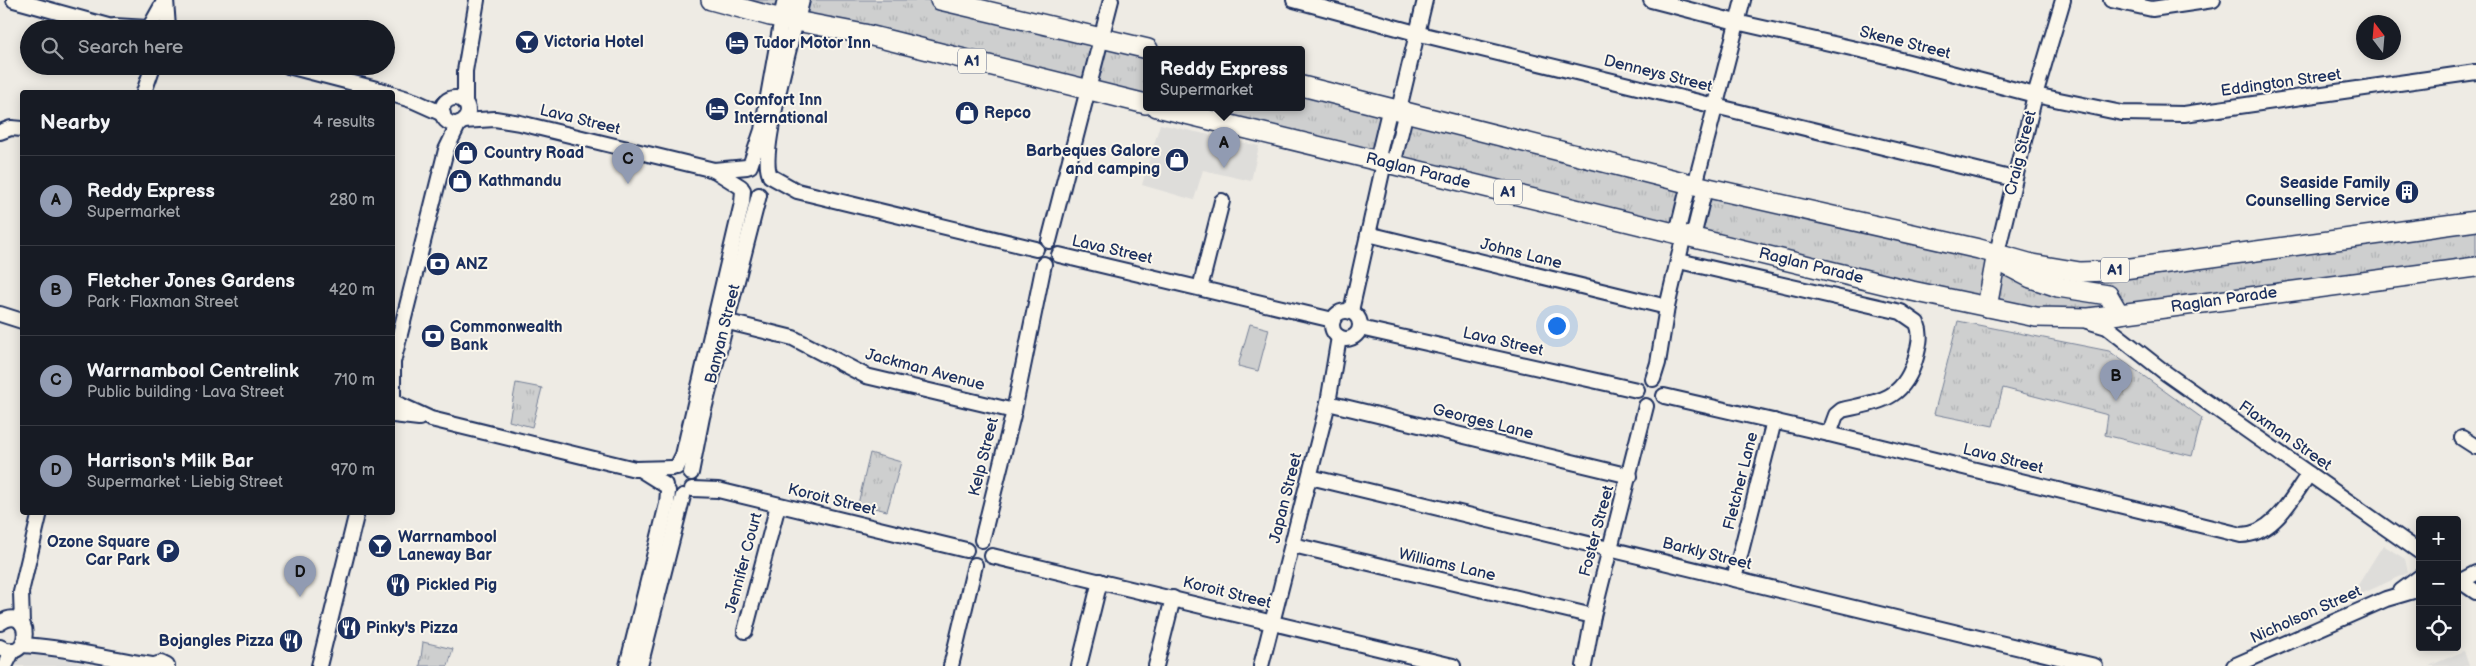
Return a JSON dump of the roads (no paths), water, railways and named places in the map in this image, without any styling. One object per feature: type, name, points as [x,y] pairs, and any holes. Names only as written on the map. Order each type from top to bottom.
[{"type":"highway","name":"A1","points":[[711,0],[788,13],[864,34],[1143,103]]},
{"type":"highway","points":[[940,0],[1143,48]]},
{"type":"highway","name":"A1","points":[[1305,87],[1697,186],[2063,270],[2109,271],[2476,222]]},
{"type":"highway","name":"Raglan Parade","points":[[1173,111],[1685,235],[2036,317],[2076,319],[2120,327],[2476,267]]},
{"type":"highway","points":[[1997,254],[2014,270],[2040,282],[2058,288],[2108,295],[2120,327]]},
{"type":"highway","name":"Craig Street","points":[[1987,307],[1997,254]]},
{"type":"main road","points":[[788,13],[801,0]]},
{"type":"street","points":[[14,0],[88,20]]},
{"type":"street","points":[[152,20],[165,0]]},
{"type":"street","points":[[165,0],[167,20]]},
{"type":"street","points":[[1049,241],[1086,89],[1111,0]]},
{"type":"street","name":"Denneys Street","points":[[1294,0],[1416,33],[2014,179]]},
{"type":"street","points":[[1351,312],[1425,0]]},
{"type":"street","name":"Skene Street","points":[[1651,0],[1736,22],[1878,54],[2035,95],[2122,113],[2151,115]]},
{"type":"street","points":[[1653,379],[1658,363],[1667,306],[1743,0]]},
{"type":"street","name":"Craig Street","points":[[1997,254],[2035,95],[2063,0]]},
{"type":"street","points":[[2111,0],[2152,9],[2213,0]]},
{"type":"street","points":[[452,120],[467,115],[458,102],[477,2]]},
{"type":"street","points":[[788,13],[762,130],[748,166],[740,176],[742,188],[750,195],[797,191]]},
{"type":"street","points":[[762,193],[770,185],[768,153],[785,65],[788,13]]},
{"type":"street","name":"Eddington Street","points":[[2151,115],[2184,114],[2254,105],[2476,72]]},
{"type":"street","points":[[145,90],[149,75]]},
{"type":"street","points":[[323,75],[380,90]]},
{"type":"street","name":"Lava Street","points":[[395,95],[414,101],[452,120],[495,119],[529,125],[714,170],[742,188]]},
{"type":"street","name":"Lava Street","points":[[414,101],[458,102],[495,119]]},
{"type":"street","points":[[395,357],[452,120],[443,107],[458,102]]},
{"type":"street","points":[[0,132],[11,128],[20,129]]},
{"type":"street","points":[[748,166],[763,167],[769,175],[797,191],[1036,250]]},
{"type":"street","name":"Lava Street","points":[[714,170],[748,166]]},
{"type":"street","name":"Banyan Street","points":[[640,666],[690,484],[742,203],[742,188]]},
{"type":"street","name":"Banyan Street","points":[[675,468],[683,455],[721,320],[762,193]]},
{"type":"street","points":[[1200,288],[1222,201]]},
{"type":"street","name":"Johns Lane","points":[[1368,234],[1667,306]]},
{"type":"street","points":[[1049,241],[1055,244],[1058,255],[1054,262],[1044,264],[1038,260],[1036,250],[1039,244],[1049,241]]},
{"type":"street","name":"Lava Street","points":[[1058,255],[1333,320]]},
{"type":"street","points":[[1678,261],[1901,312],[1917,323],[1920,341],[1910,378],[1902,388],[1890,396],[1842,410],[1836,415],[1829,434]]},
{"type":"street","name":"Kelp Street","points":[[982,540],[1014,411],[1044,264]]},
{"type":"street","points":[[1341,312],[1351,312],[1359,318],[1360,328],[1356,336],[1340,338],[1334,332],[1333,320],[1341,312]]},
{"type":"street","points":[[0,314],[20,320]]},
{"type":"street","name":"Jackman Avenue","points":[[721,320],[793,338],[866,376],[1014,411]]},
{"type":"street","name":"Flaxman Street","points":[[2120,327],[2132,347],[2416,549]]},
{"type":"street","name":"Lava Street","points":[[1360,328],[1637,390]]},
{"type":"street","name":"Japan Street","points":[[1261,666],[1328,403],[1340,338]]},
{"type":"street","points":[[1653,379],[1661,384],[1664,396],[1659,404],[1646,406],[1639,400],[1637,390],[1643,382],[1653,379]]},
{"type":"street","name":"Lava Street","points":[[1664,396],[1829,434],[2242,535],[2260,532],[2271,524],[2308,474]]},
{"type":"street","points":[[395,403],[432,419],[640,470],[685,468],[690,484],[675,496],[640,470]]},
{"type":"street","name":"Georges Lane","points":[[1328,403],[1630,476]]},
{"type":"street","name":"Foster Street","points":[[1584,666],[1593,616],[1630,476],[1646,406]]},
{"type":"street","name":"Fletcher Lane","points":[[1734,578],[1774,421]]},
{"type":"street","points":[[2462,438],[2476,447]]},
{"type":"street","points":[[627,666],[667,504],[666,474],[675,468]]},
{"type":"street","name":"Barkly Street","points":[[1310,477],[2095,666]]},
{"type":"street","name":"Koroit Street","points":[[690,484],[966,550]]},
{"type":"street","name":"Jennifer Court","points":[[745,631],[778,505]]},
{"type":"street","points":[[5,666],[17,640],[21,592],[39,515]]},
{"type":"street","points":[[319,666],[356,515]]},
{"type":"street","points":[[982,540],[990,546],[992,556],[984,565],[975,565],[968,560],[966,550],[972,542],[982,540]]},
{"type":"street","name":"Williams Lane","points":[[1293,545],[1593,616]]},
{"type":"street","name":"Koroit Street","points":[[992,556],[1453,666]]},
{"type":"street","points":[[951,666],[975,565]]},
{"type":"street","points":[[2461,579],[2476,573]]},
{"type":"street","name":"Nicholson Street","points":[[2392,597],[2416,580]]},
{"type":"street","points":[[1079,666],[1100,581]]},
{"type":"street","points":[[2461,581],[2476,592]]},
{"type":"street","name":"Nicholson Street","points":[[2234,666],[2392,597],[2416,590]]},
{"type":"street","points":[[2,622],[21,592]]},
{"type":"street","points":[[1156,666],[1173,598]]},
{"type":"street","points":[[2,622],[14,620],[17,640]]},
{"type":"street","points":[[17,640],[54,646],[124,663],[152,666],[161,663],[167,666]]},
{"type":"place","name":"Victoria Hotel","points":[[527,42]]},
{"type":"place","name":"Tudor Motor Inn","points":[[737,43]]},
{"type":"place","name":"Comfort Inn International","points":[[717,109]]},
{"type":"place","name":"Repco","points":[[967,113]]},
{"type":"place","name":"Country Road","points":[[466,153]]},
{"type":"place","name":"Barbeques Galore and camping","points":[[1177,160]]},
{"type":"place","name":"Reddy Express","points":[[1224,168]]},
{"type":"place","name":"Kathmandu","points":[[460,181]]},
{"type":"place","name":"Warrnambool Centrelink","points":[[628,184]]},
{"type":"place","name":"Seaside Family Counselling Service","points":[[2407,192]]},
{"type":"place","name":"ANZ","points":[[438,264]]},
{"type":"place","name":"Commonwealth Bank","points":[[433,336]]},
{"type":"place","name":"Fletcher Jones Gardens","points":[[2116,401]]},
{"type":"place","name":"Warrnambool Laneway Bar","points":[[380,546]]},
{"type":"place","name":"Ozone Square Car Park","points":[[168,551]]},
{"type":"place","name":"Pickled Pig","points":[[398,585]]},
{"type":"place","name":"Harrison's Milk Bar","points":[[300,597]]},
{"type":"place","name":"Pinky's Pizza","points":[[349,628]]},
{"type":"place","name":"Bojangles Pizza","points":[[291,641]]}]
